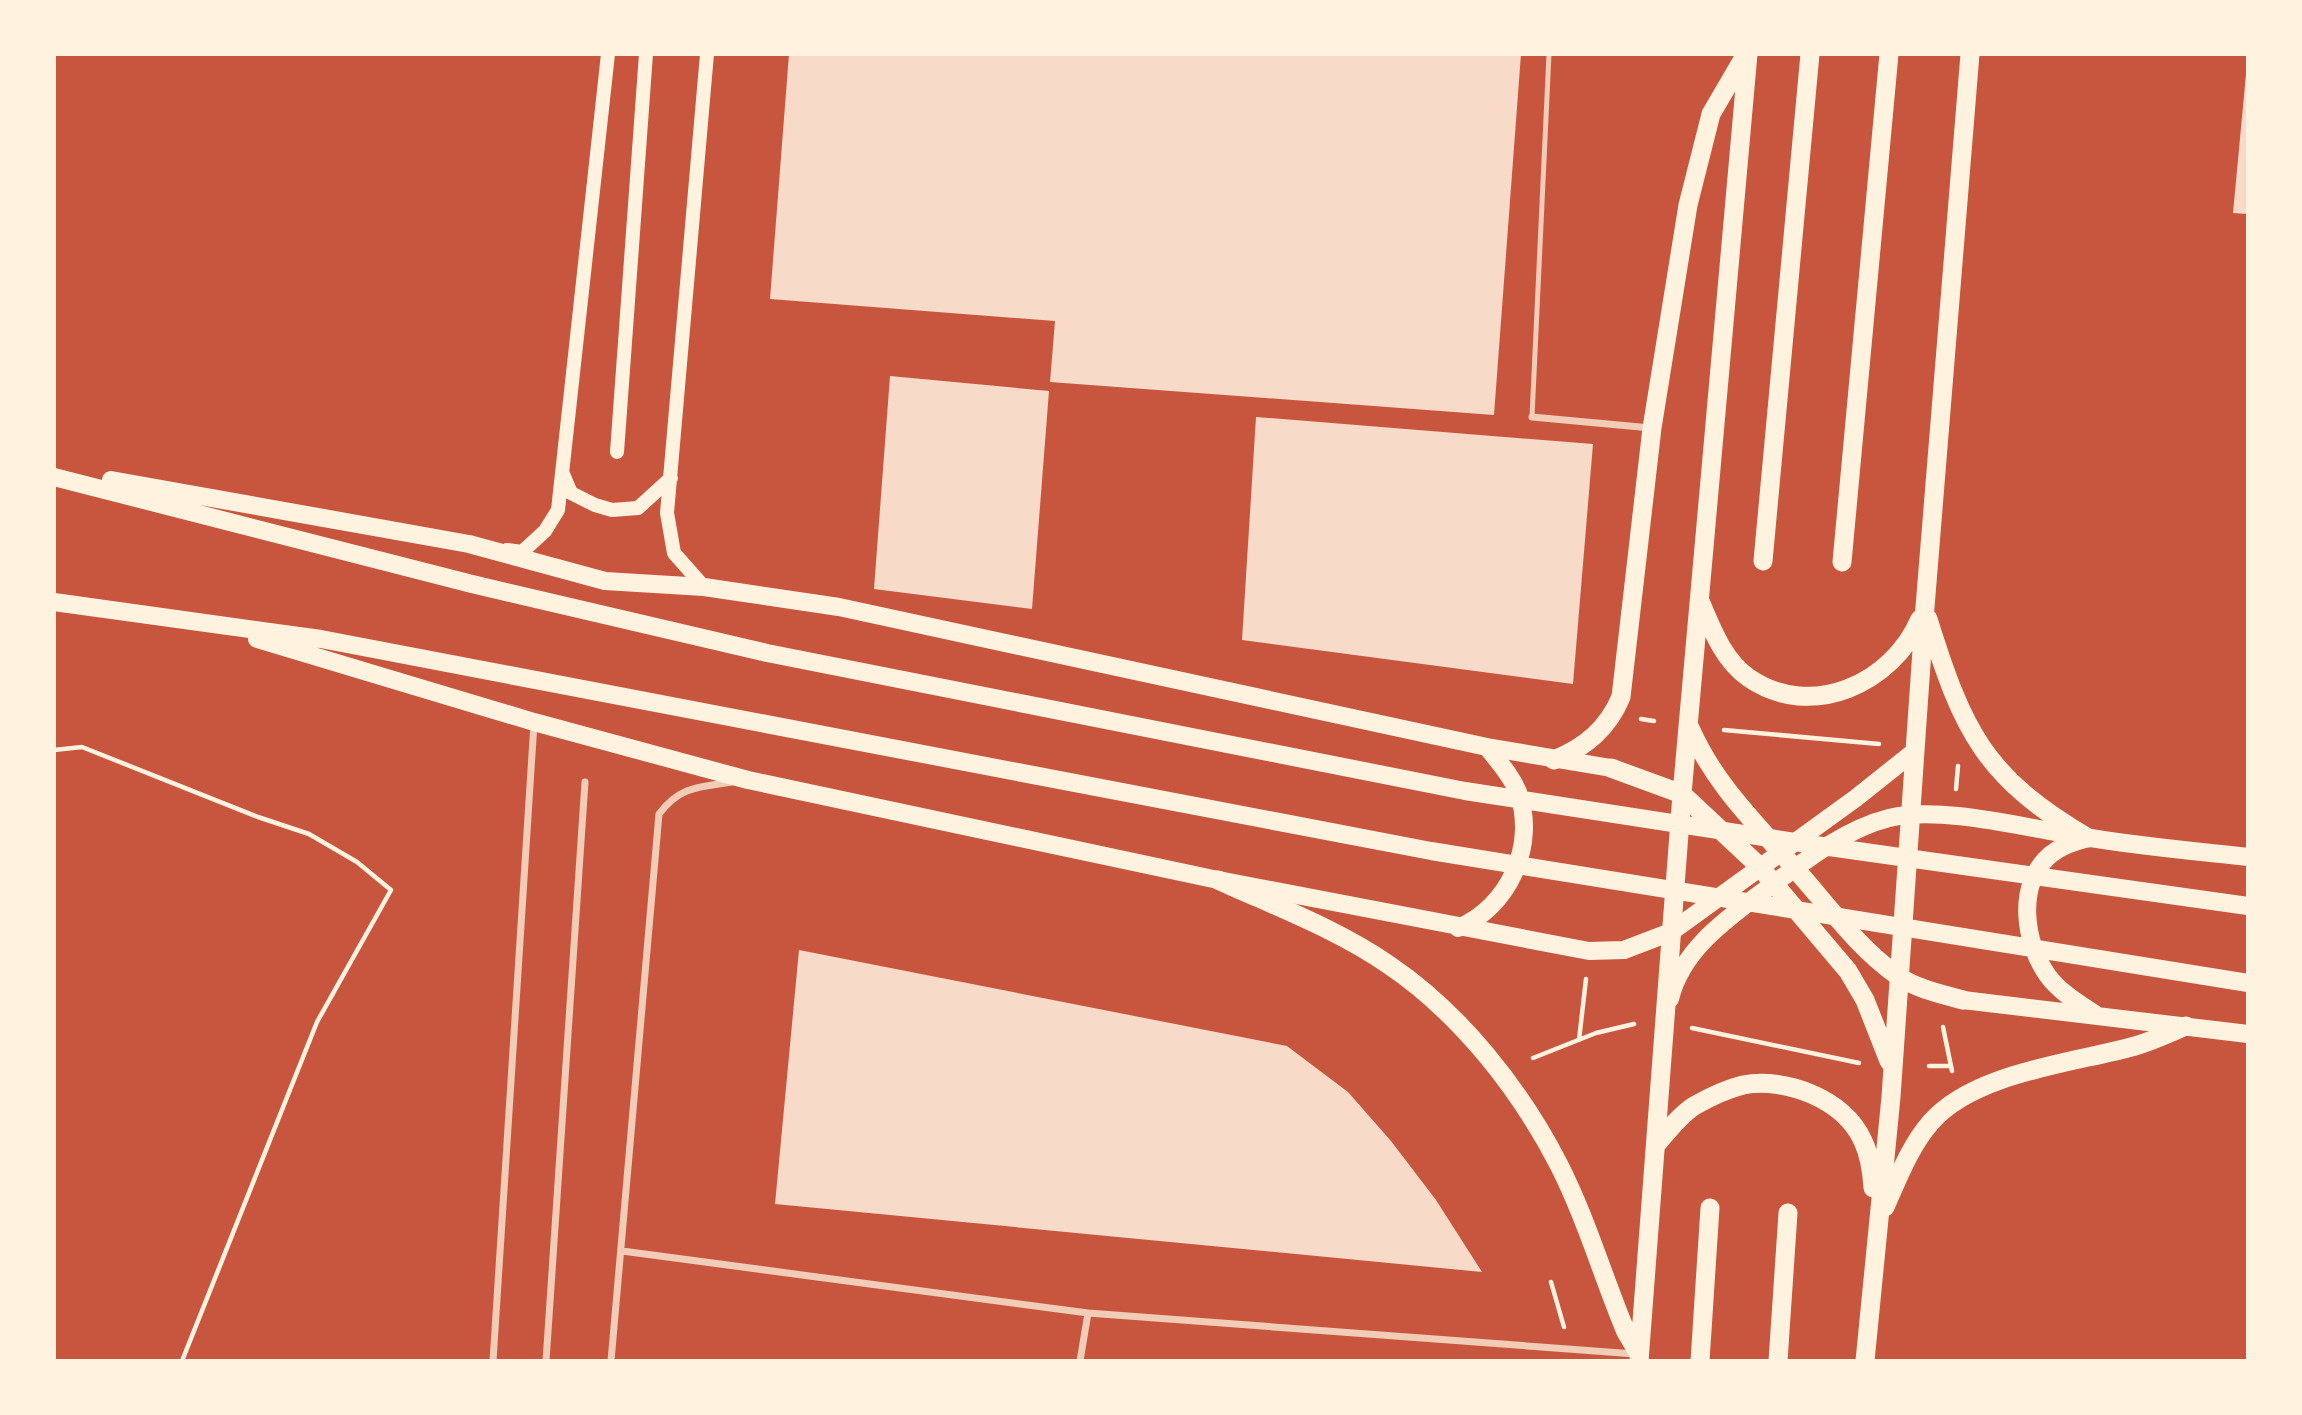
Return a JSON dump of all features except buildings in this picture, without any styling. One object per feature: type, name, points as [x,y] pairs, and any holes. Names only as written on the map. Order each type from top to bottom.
[{"type":"highway","points":[[1554,760],[1572,752],[1598,733],[1615,711],[1621,697],[1652,428],[1676,267],[1699,153],[1711,114],[1747,54]]},
{"type":"highway","points":[[1639,1358],[1682,794],[1747,54]]},
{"type":"highway","points":[[1763,561],[1810,54]]},
{"type":"highway","points":[[1842,562],[1889,54]]},
{"type":"highway","points":[[1865,1361],[1892,1068],[1925,607],[1970,54]]},
{"type":"highway","points":[[1699,597],[1720,645],[1731,661],[1749,678],[1765,686],[1803,695],[1843,692],[1871,678],[1902,652],[1925,607]]},
{"type":"highway","points":[[1925,607],[1953,694],[1983,750],[2015,789],[2088,838]]},
{"type":"highway","points":[[1688,724],[1703,759],[1721,787],[1847,928],[1899,976],[1921,987],[1963,1000]]},
{"type":"highway","points":[[1611,768],[1682,794],[1759,866],[1848,971],[1871,1012],[1892,1068]]},
{"type":"highway","points":[[1218,880],[1344,939],[1387,963],[1417,985],[1485,1055],[1518,1100],[1558,1163],[1639,1358]]},
{"type":"highway","points":[[1877,1227],[1920,1137],[1933,1120],[1968,1093],[2025,1073],[2140,1045],[2186,1026]]},
{"type":"highway","points":[[1656,1145],[1693,1107],[1726,1091],[1744,1085],[1770,1084],[1806,1091],[1836,1108],[1863,1139],[1871,1164],[1877,1227]]},
{"type":"highway","points":[[1700,1361],[1710,1208]]},
{"type":"highway","points":[[1778,1361],[1788,1213]]},
{"type":"main road","points":[[54,470],[522,552],[545,531],[558,510],[608,54]]},
{"type":"main road","points":[[617,452],[646,54]]},
{"type":"main road","points":[[705,587],[674,553],[667,513],[707,54]]},
{"type":"main road","points":[[562,473],[571,493],[612,510],[638,508],[671,478]]},
{"type":"main road","points":[[54,477],[472,584],[767,653],[1465,791],[1808,844],[2248,906]]},
{"type":"main road","points":[[469,544],[605,581],[705,587],[839,607],[1487,747],[1611,768]]},
{"type":"main road","points":[[54,601],[321,639],[1431,851],[2248,983]]},
{"type":"main road","points":[[210,625],[534,722],[748,780],[1218,880],[1589,951],[1624,950],[1671,932],[1856,798],[1915,751]]},
{"type":"main road","points":[[1458,928],[1475,921],[1502,895],[1511,882],[1523,836],[1518,792],[1487,747]]},
{"type":"main road","points":[[1663,1027],[1672,990],[1684,963],[1729,917],[1852,831],[1891,817],[1911,814],[1953,817],[2088,838],[2248,856]]},
{"type":"main road","points":[[2088,838],[2063,846],[2048,856],[2038,871],[2031,890],[2028,925],[2030,941],[2049,978],[2066,995],[2097,1015]]},
{"type":"main road","points":[[1963,1000],[2248,1034]]},
{"type":"street","points":[[1532,417],[1652,428]]},
{"type":"street","points":[[493,1361],[534,722]]},
{"type":"street","points":[[611,1361],[659,814],[673,796],[695,787],[748,780]]},
{"type":"street","points":[[546,1361],[585,782]]},
{"type":"street","points":[[622,1251],[1088,1313],[1639,1358]]},
{"type":"street","points":[[1080,1361],[1088,1313]]},
{"type":"lane","points":[[1532,417],[1549,54]]},
{"type":"path","points":[[1719,730],[1880,744]]},
{"type":"path","points":[[54,750],[82,747],[258,817],[309,834],[356,862],[391,890],[317,1022],[182,1361]]},
{"type":"path","points":[[1955,793],[1958,765]]},
{"type":"path","points":[[1579,1040],[1586,974]]},
{"type":"path","points":[[1532,1058],[1579,1040],[1634,1024]]},
{"type":"path","points":[[1943,1027],[1953,1075]]},
{"type":"path","points":[[1692,1028],[1865,1064]]},
{"type":"path","points":[[1929,1066],[1950,1066]]}]
